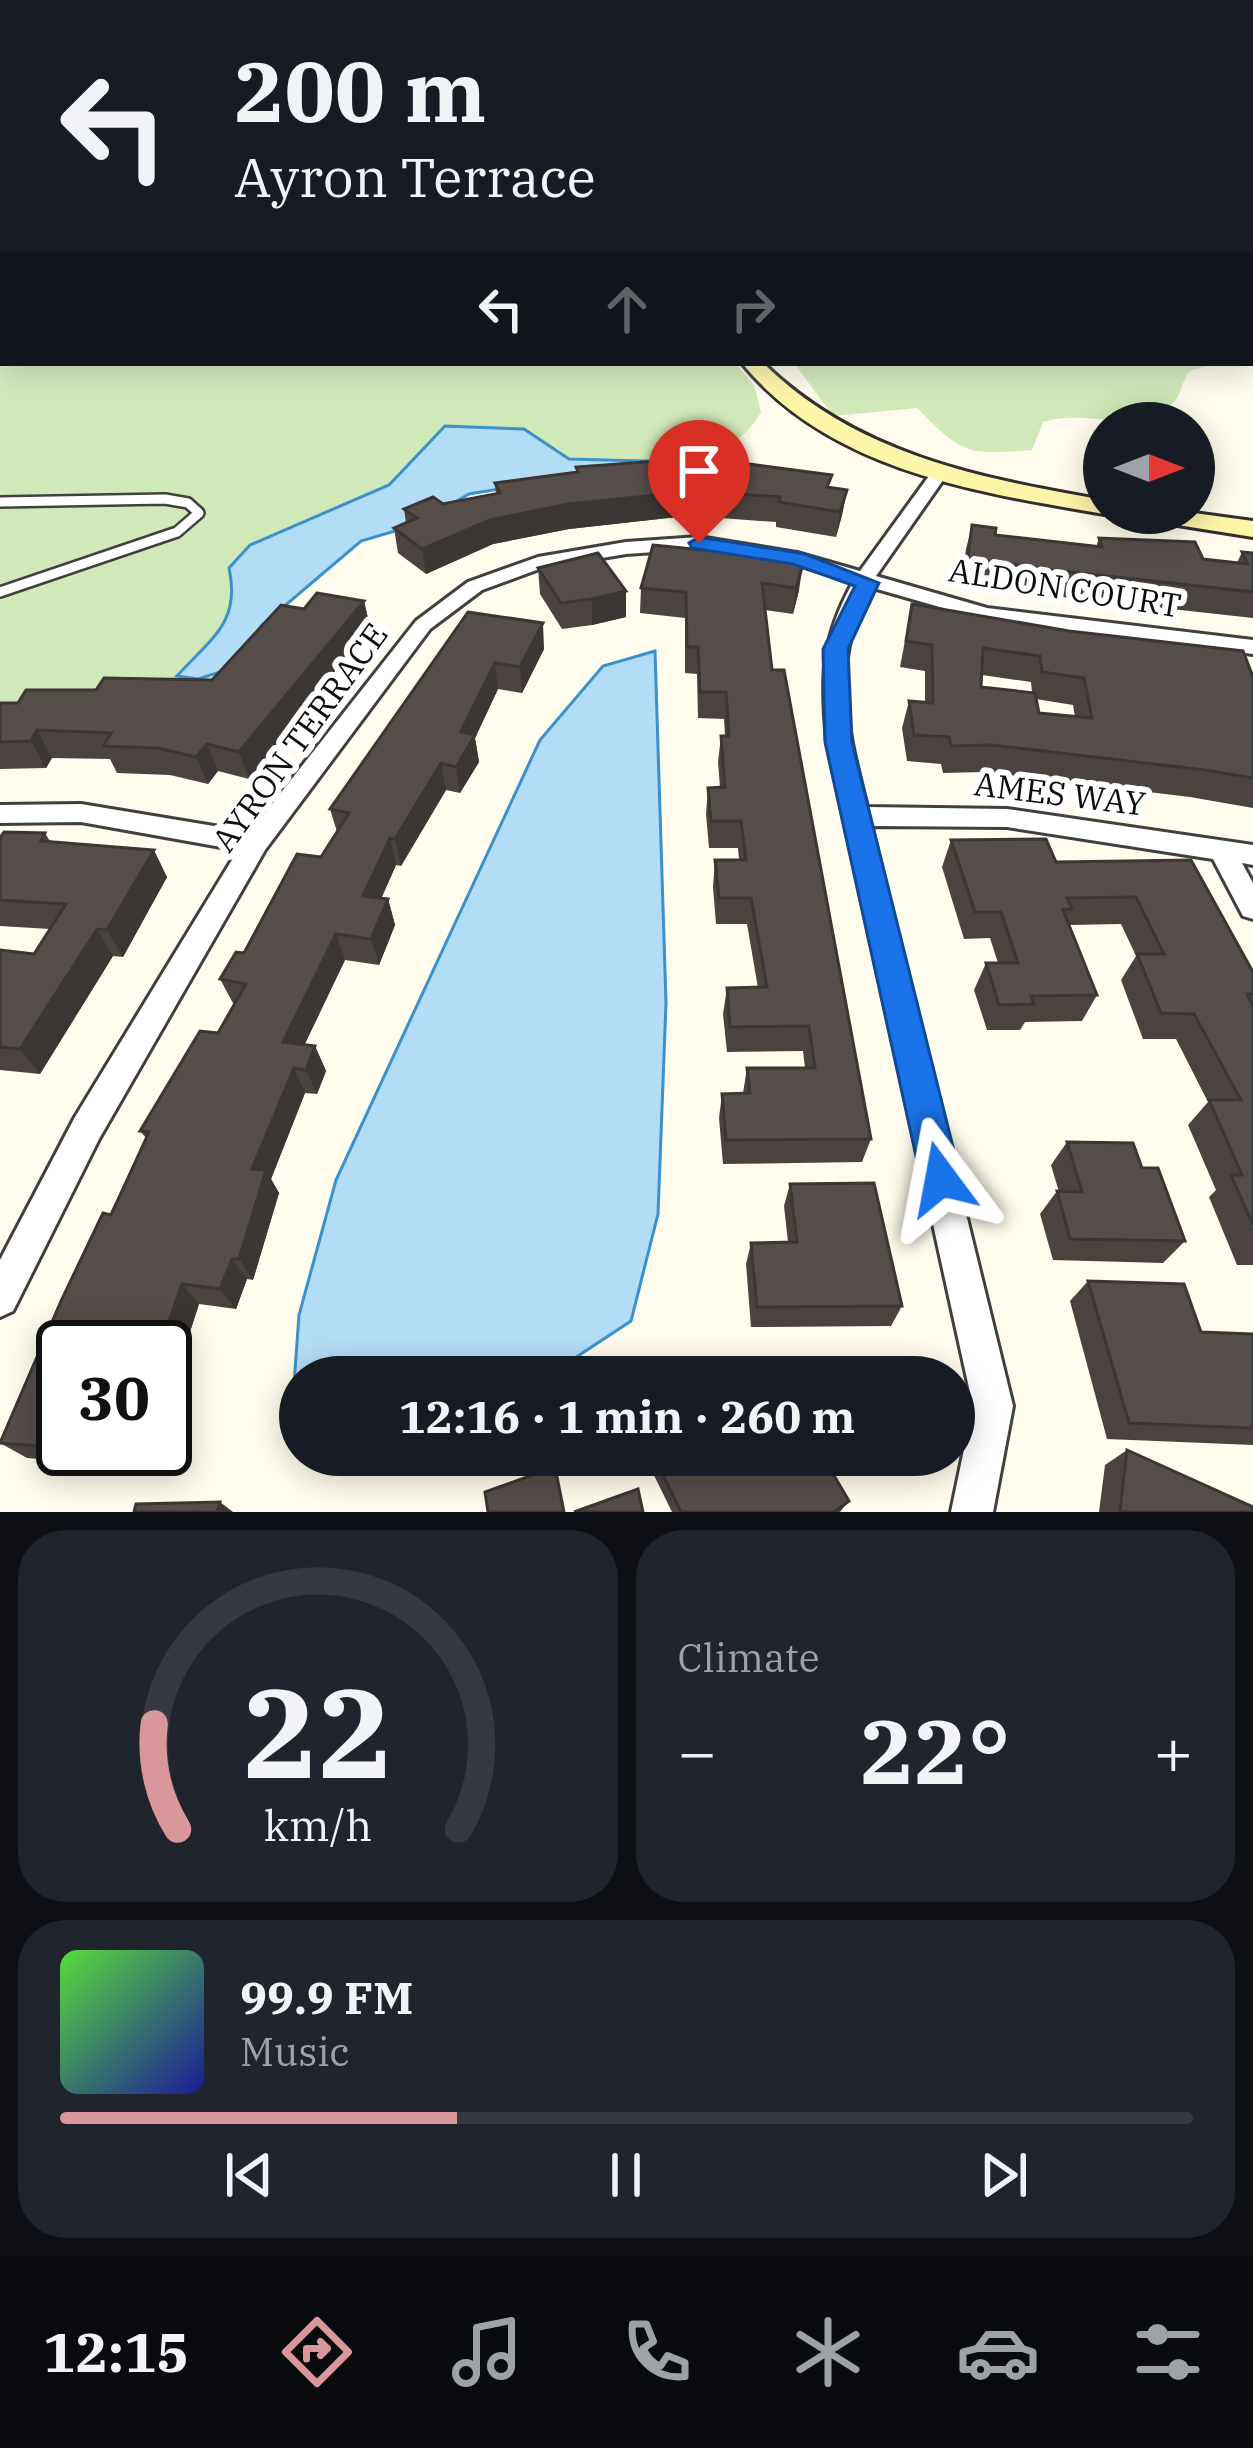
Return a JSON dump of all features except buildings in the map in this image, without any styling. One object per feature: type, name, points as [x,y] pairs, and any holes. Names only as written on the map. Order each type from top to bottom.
[{"type":"street","points":[[755,366],[789,400],[826,424],[940,472],[1083,503]]},
{"type":"street","points":[[940,472],[898,524],[868,583],[836,649],[833,685],[838,742],[993,1406],[972,1512]]},
{"type":"street","points":[[1215,523],[1253,529]]},
{"type":"street","name":"AYRON TERRACE","points":[[0,1298],[87,1128],[256,843],[423,625],[475,586],[538,563],[626,548],[699,543],[797,559],[868,583]]},
{"type":"street","name":"ALDON COURT","points":[[868,583],[985,614],[1253,647]]},
{"type":"street","points":[[0,814],[81,813],[256,843]]},
{"type":"street","name":"AMES WAY","points":[[858,816],[1006,818],[1253,855]]},
{"type":"street","points":[[1221,850],[1253,908]]},
{"type":"lane","points":[[0,502],[165,499],[188,502],[199,513],[177,532],[0,592]]},
{"type":"green space","points":[[0,366],[738,366],[754,385],[761,412],[745,433],[701,456],[648,461],[569,459],[557,448],[413,462],[389,485],[250,545],[220,632],[178,675],[198,679],[215,674],[204,707],[0,710]]},
{"type":"green space","points":[[796,366],[1207,366],[1190,371],[1174,402],[1083,402],[1083,418],[1043,422],[1032,450],[967,448],[917,408],[833,416]]},
{"type":"water","points":[[445,426],[524,429],[569,459],[680,462],[681,469],[573,477],[469,494],[415,525],[361,541],[262,625],[233,668],[198,679],[177,676],[212,640],[227,616],[232,587],[229,568],[250,545],[389,485]]},
{"type":"water","points":[[655,651],[666,1003],[658,1214],[631,1321],[578,1356],[296,1356],[299,1315],[336,1180],[540,740],[603,666]]},
{"type":"route","points":[[699,543],[797,559],[868,583],[848,615],[836,649],[833,685],[838,742],[941,1179]]}]
